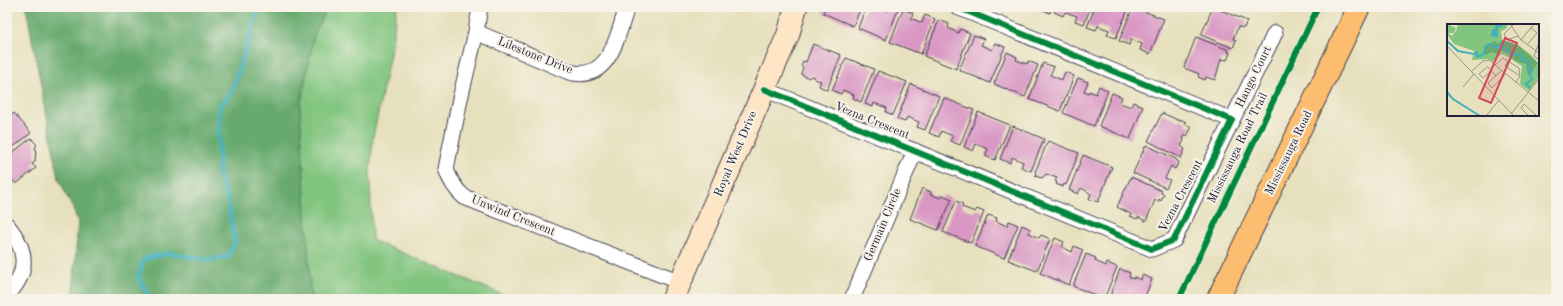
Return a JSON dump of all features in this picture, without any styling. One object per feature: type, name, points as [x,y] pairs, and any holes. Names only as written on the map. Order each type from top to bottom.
[{"type":"main road","name":"Mississauga Road","points":[[1218,299],[1359,7]]},
{"type":"street","name":"Unwind Crescent","points":[[480,7],[476,32],[460,99],[446,169],[449,180],[464,197],[677,291]]},
{"type":"street","name":"Lilestone Drive","points":[[476,32],[569,72],[577,74],[586,73],[594,71],[603,64],[610,55],[627,7]]},
{"type":"street","name":"Royal West Drive","points":[[677,291],[788,35],[796,7]]},
{"type":"street","points":[[957,7],[1232,120]]},
{"type":"street","name":"Hango Court","points":[[1232,120],[1276,33]]},
{"type":"street","name":"Vezna Crescent","points":[[764,89],[1152,248],[1174,240],[1232,120]]},
{"type":"street","name":"Germain Circle","points":[[852,299],[915,151]]},
{"type":"street","points":[[7,225],[19,242],[22,260],[20,278],[7,295]]},
{"type":"green space","points":[[26,7],[397,7],[391,49],[373,138],[370,175],[372,240],[513,299],[73,299],[78,220],[59,179]]},
{"type":"green space","points":[[26,7],[328,7],[314,35],[300,107],[311,299],[73,299],[78,220],[59,179]]},
{"type":"building","points":[[826,7],[861,7],[853,26],[823,13]]},
{"type":"building","points":[[866,7],[881,7],[888,11],[890,7],[899,7],[886,40],[858,28]]},
{"type":"building","points":[[1042,7],[1052,7],[1050,13],[1041,9]]},
{"type":"building","points":[[1057,7],[1091,7],[1084,24],[1075,21],[1077,16],[1065,12],[1063,16],[1054,12]]},
{"type":"building","points":[[1095,7],[1129,7],[1116,38],[1107,35],[1109,30],[1098,26],[1096,30],[1087,27]]},
{"type":"building","points":[[1133,7],[1164,19],[1150,54],[1140,50],[1142,44],[1131,39],[1129,45],[1119,41]]},
{"type":"building","points":[[1213,7],[1247,21],[1244,28],[1238,27],[1233,39],[1236,40],[1233,48],[1201,35]]},
{"type":"building","points":[[903,9],[913,13],[911,18],[922,23],[925,15],[935,19],[921,54],[890,42]]},
{"type":"building","points":[[939,20],[949,24],[948,28],[958,33],[960,29],[970,33],[956,69],[924,56]]},
{"type":"building","points":[[974,35],[984,39],[981,45],[992,50],[995,43],[1005,47],[990,83],[959,70]]},
{"type":"building","points":[[1196,37],[1229,50],[1228,52],[1230,53],[1227,60],[1221,59],[1215,80],[1206,77],[1205,80],[1198,77],[1199,74],[1184,68]]},
{"type":"building","points":[[813,44],[841,55],[827,90],[819,86],[821,81],[814,79],[815,77],[811,76],[809,78],[801,74],[803,67],[801,66],[803,61],[806,62]]},
{"type":"building","points":[[1007,52],[1017,57],[1016,60],[1027,64],[1028,61],[1038,65],[1025,97],[994,84]]},
{"type":"building","points":[[846,58],[874,69],[861,102],[853,98],[854,95],[843,90],[841,94],[832,90]]},
{"type":"building","points":[[1043,63],[1054,67],[1050,75],[1062,80],[1065,72],[1074,76],[1060,111],[1029,99]]},
{"type":"building","points":[[878,71],[907,82],[893,115],[886,112],[887,108],[874,103],[873,107],[865,104]]},
{"type":"building","points":[[1078,78],[1088,82],[1084,91],[1089,93],[1089,91],[1096,94],[1099,86],[1108,91],[1094,126],[1063,113]]},
{"type":"building","points":[[911,84],[939,96],[925,130],[917,127],[919,122],[907,117],[905,122],[897,119]]},
{"type":"building","points":[[1112,93],[1122,97],[1120,103],[1131,107],[1133,102],[1143,106],[1130,139],[1099,126]]},
{"type":"building","points":[[944,98],[974,110],[960,145],[950,141],[953,136],[941,131],[939,137],[929,133]]},
{"type":"building","points":[[978,112],[1010,125],[995,160],[985,156],[988,149],[976,144],[973,151],[964,147]]},
{"type":"building","points":[[14,113],[31,133],[7,152],[7,119]]},
{"type":"building","points":[[1162,113],[1180,121],[1180,119],[1186,122],[1185,124],[1192,127],[1187,136],[1185,135],[1183,139],[1184,140],[1181,146],[1185,149],[1181,158],[1148,141]]},
{"type":"building","points":[[1013,126],[1044,139],[1031,171],[1021,167],[1023,162],[1012,157],[1010,163],[1000,159]]},
{"type":"building","points":[[31,138],[37,145],[35,147],[35,162],[32,164],[36,168],[16,184],[7,174],[9,171],[7,170],[7,157]]},
{"type":"building","points":[[1048,141],[1079,153],[1066,185],[1064,184],[1063,187],[1056,184],[1057,182],[1055,181],[1057,178],[1046,174],[1042,178],[1035,176],[1035,172]]},
{"type":"building","points":[[1146,145],[1176,159],[1179,162],[1175,169],[1171,166],[1165,178],[1170,180],[1166,188],[1133,173]]},
{"type":"building","points":[[1083,155],[1112,167],[1098,202],[1089,199],[1091,194],[1081,188],[1078,194],[1069,190]]},
{"type":"building","points":[[1131,177],[1162,191],[1161,193],[1164,194],[1161,201],[1159,199],[1158,202],[1155,200],[1146,221],[1138,217],[1137,219],[1130,216],[1131,214],[1117,207]]},
{"type":"building","points":[[922,188],[931,192],[930,194],[935,196],[941,198],[943,195],[952,199],[938,230],[910,219]]},
{"type":"building","points":[[956,201],[963,204],[962,207],[975,212],[977,209],[984,212],[971,243],[943,232]]},
{"type":"building","points":[[988,215],[997,218],[996,221],[1007,226],[1009,221],[1018,225],[1004,258],[975,246]]},
{"type":"building","points":[[1022,225],[1030,229],[1029,233],[1039,238],[1041,235],[1050,239],[1037,271],[1008,260]]},
{"type":"building","points":[[1055,238],[1064,242],[1062,247],[1072,252],[1074,246],[1083,250],[1069,285],[1040,273]]},
{"type":"building","points":[[1086,254],[1096,258],[1095,261],[1106,266],[1107,263],[1117,267],[1104,299],[1073,286]]},
{"type":"building","points":[[1120,269],[1130,273],[1129,277],[1134,279],[1134,277],[1141,280],[1142,275],[1152,279],[1144,299],[1109,299]]},
{"type":"waterway","points":[[151,299],[138,278],[144,259],[169,253],[209,260],[228,257],[235,242],[227,198],[219,175],[219,107],[232,92],[259,7]]},
{"type":"cycle path","points":[[764,89],[1152,249],[1174,240],[1232,120],[957,7]]},
{"type":"cycle path","name":"Mississauga Road Trail","points":[[1179,299],[1318,7]]}]
